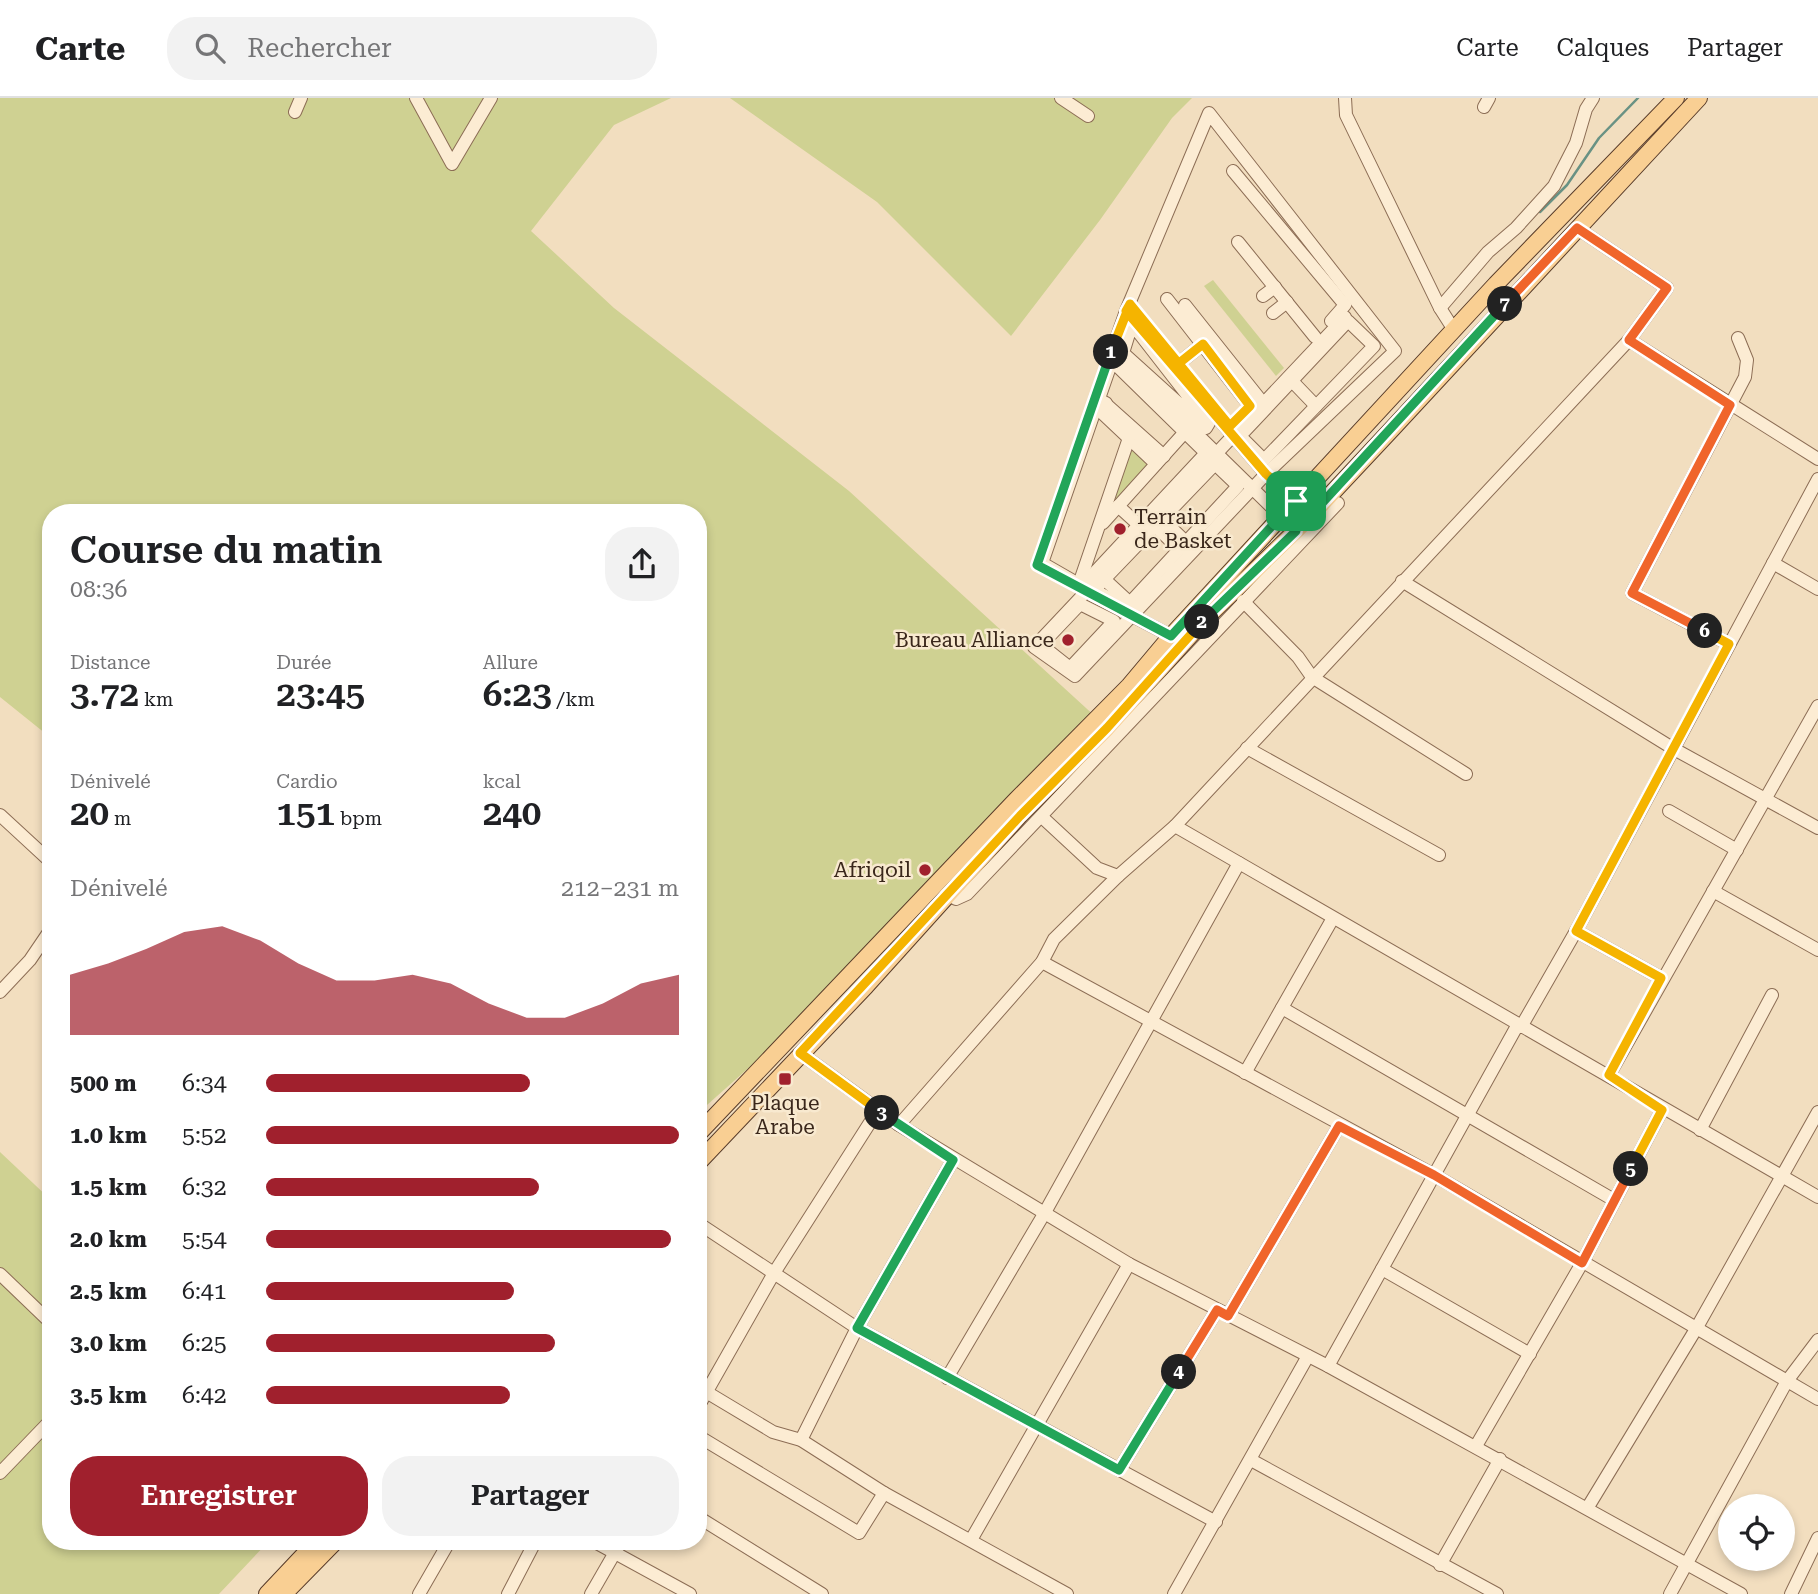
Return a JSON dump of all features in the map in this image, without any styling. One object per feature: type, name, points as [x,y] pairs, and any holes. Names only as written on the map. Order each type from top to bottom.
[{"type":"main road","points":[[707,1125],[1016,800],[1129,686],[1171,636],[1454,330],[1676,98]]},
{"type":"main road","points":[[707,1153],[866,986],[946,894],[1107,728],[1206,618],[1296,531],[1699,98]]},
{"type":"main road","points":[[267,1594],[308,1550]]},
{"type":"main road","points":[[284,1594],[327,1550]]},
{"type":"street","points":[[295,112],[301,98]]},
{"type":"street","points":[[416,98],[452,164],[491,98]]},
{"type":"street","points":[[1061,98],[1088,116]]},
{"type":"street","points":[[1345,98],[1346,115],[1440,308],[1454,330]]},
{"type":"street","points":[[1440,308],[1488,252],[1516,229],[1554,186],[1576,142],[1586,109],[1593,98]]},
{"type":"street","points":[[1130,609],[1266,474],[1395,352],[1209,113],[1128,308],[1037,565],[1130,609],[1171,636]]},
{"type":"street","points":[[1128,308],[1230,426],[1345,305],[1233,171]]},
{"type":"street","points":[[899,1125],[1042,962],[1054,939],[1118,876],[1175,826],[1629,340],[1667,288],[1577,228]]},
{"type":"street","points":[[1238,242],[1283,292],[1315,337]]},
{"type":"street","points":[[1263,296],[1283,292]]},
{"type":"street","points":[[1273,313],[1283,292]]},
{"type":"street","points":[[1167,299],[1255,402]]},
{"type":"street","points":[[1185,305],[1255,402]]},
{"type":"street","points":[[1128,308],[1266,474],[1312,514]]},
{"type":"street","points":[[1082,587],[1233,435],[1345,317]]},
{"type":"street","points":[[1348,321],[1374,346],[1264,460],[1240,436],[1294,379],[1348,321]]},
{"type":"street","points":[[1132,324],[1209,423],[1206,428],[1124,353],[1132,324]]},
{"type":"street","points":[[1729,644],[1632,593],[1746,369],[1747,360],[1738,338]]},
{"type":"street","points":[[1629,340],[1818,458]]},
{"type":"street","points":[[1178,364],[1203,344]]},
{"type":"street","points":[[1112,351],[1296,531]]},
{"type":"street","points":[[1082,587],[1042,563],[1103,400],[1112,361],[1206,453],[1082,586],[1082,587],[1034,647],[1074,676],[1183,546],[1238,486],[1215,464],[1104,579],[1130,609]]},
{"type":"street","points":[[1294,379],[1319,402]]},
{"type":"street","points":[[1103,400],[1102,413],[1129,439],[1160,460]]},
{"type":"street","points":[[1103,400],[1160,460]]},
{"type":"street","points":[[1099,528],[1185,432]]},
{"type":"street","points":[[1082,587],[1129,439]]},
{"type":"street","points":[[1328,1366],[1468,1115],[1576,931],[1818,479]]},
{"type":"street","points":[[946,894],[956,898],[967,894],[1242,601],[1338,503]]},
{"type":"street","points":[[1118,506],[1139,525]]},
{"type":"street","points":[[1158,523],[1183,546]]},
{"type":"street","points":[[1773,563],[1818,589]]},
{"type":"street","points":[[1402,581],[1674,749],[1818,828]]},
{"type":"street","points":[[1242,601],[1298,657],[1312,677],[1466,774]]},
{"type":"street","points":[[1080,604],[1114,621],[1070,668],[1041,645],[1080,604]]},
{"type":"street","points":[[1609,1075],[1661,978],[1818,706]]},
{"type":"street","points":[[1247,748],[1439,855]]},
{"type":"street","points":[[1669,811],[1737,850]]},
{"type":"street","points":[[0,815],[42,854]]},
{"type":"street","points":[[1042,817],[1097,868],[1118,876]]},
{"type":"street","points":[[1175,826],[1519,1026],[1609,1075],[1662,1110],[1818,1197]]},
{"type":"street","points":[[947,1378],[1044,1214],[1239,863]]},
{"type":"street","points":[[1713,891],[1818,950]]},
{"type":"street","points":[[1245,1073],[1333,918]]},
{"type":"street","points":[[1576,931],[1661,978]]},
{"type":"street","points":[[0,992],[30,960],[42,942]]},
{"type":"street","points":[[1042,962],[1339,1126],[1434,1175],[1818,1399]]},
{"type":"street","points":[[1700,1130],[1772,995]]},
{"type":"street","points":[[1282,1008],[1614,1199]]},
{"type":"street","points":[[800,1053],[899,1125],[953,1160],[1129,1264],[1328,1366],[1588,1507],[1741,1594]]},
{"type":"street","points":[[878,1110],[774,1273],[708,1393],[773,1432],[801,1440],[884,1493],[1067,1594]]},
{"type":"street","points":[[1476,1446],[1582,1263],[1662,1110]]},
{"type":"street","points":[[1588,1507],[1696,1329],[1818,1112]]},
{"type":"street","points":[[1119,1470],[1223,1313],[1339,1126]]},
{"type":"street","points":[[801,1440],[857,1328],[953,1160]]},
{"type":"street","points":[[707,1229],[857,1328],[1216,1522]]},
{"type":"street","points":[[971,1540],[1129,1264]]},
{"type":"street","points":[[1382,1269],[1530,1354]]},
{"type":"street","points":[[0,1274],[42,1314]]},
{"type":"street","points":[[1670,1594],[1787,1381],[1818,1340]]},
{"type":"street","points":[[1174,1594],[1308,1356]]},
{"type":"street","points":[[0,1473],[42,1429]]},
{"type":"street","points":[[707,1441],[859,1532],[884,1493]]},
{"type":"street","points":[[1440,1565],[1500,1459]]},
{"type":"street","points":[[1251,1460],[1497,1594]]},
{"type":"street","points":[[707,1523],[822,1594]]},
{"type":"street","points":[[1791,1594],[1818,1538]]},
{"type":"street","points":[[419,1594],[444,1550]]},
{"type":"street","points":[[508,1594],[531,1550]]},
{"type":"street","points":[[592,1594],[617,1550]]},
{"type":"street","points":[[621,1550],[690,1594]]},
{"type":"green space","points":[[0,98],[671,98],[614,125],[531,231],[614,308],[849,491],[1098,719],[817,1007],[707,1105],[707,504],[42,504],[42,731],[0,697]]},
{"type":"green space","points":[[730,98],[1192,98],[1172,118],[1100,220],[1011,336],[877,202]]},
{"type":"green space","points":[[1213,280],[1284,368],[1276,376],[1204,286]]},
{"type":"green space","points":[[1131,443],[1154,464],[1109,513]]},
{"type":"green space","points":[[0,1152],[42,1192],[42,1550],[260,1550],[219,1594],[0,1594]]},
{"type":"waterway","points":[[1540,212],[1567,185],[1599,138],[1638,98]]},
{"type":"place","name":"Terrain de Basket","points":[[1120,529]]},
{"type":"place","name":"Bureau Alliance","points":[[1068,640]]},
{"type":"place","name":"Afriqoil","points":[[925,870]]},
{"type":"place","name":"Plaque Arabe","points":[[785,1079]]},
{"type":"route","points":[[1296,501],[1266,474],[1126,311],[1130,304],[1186,374],[1230,426],[1250,406],[1203,344],[1178,364],[1130,304],[1128,309],[1126,311],[1037,565],[1171,636],[1281,516],[1296,531],[1206,618],[1107,728],[946,894],[866,986],[800,1053],[899,1125],[953,1160],[857,1328],[1119,1470],[1217,1310],[1228,1316],[1339,1126],[1434,1175],[1582,1263],[1662,1110],[1609,1075],[1661,978],[1576,931],[1729,644],[1632,593],[1730,405],[1629,340],[1667,288],[1577,228],[1312,514],[1296,501]]}]
